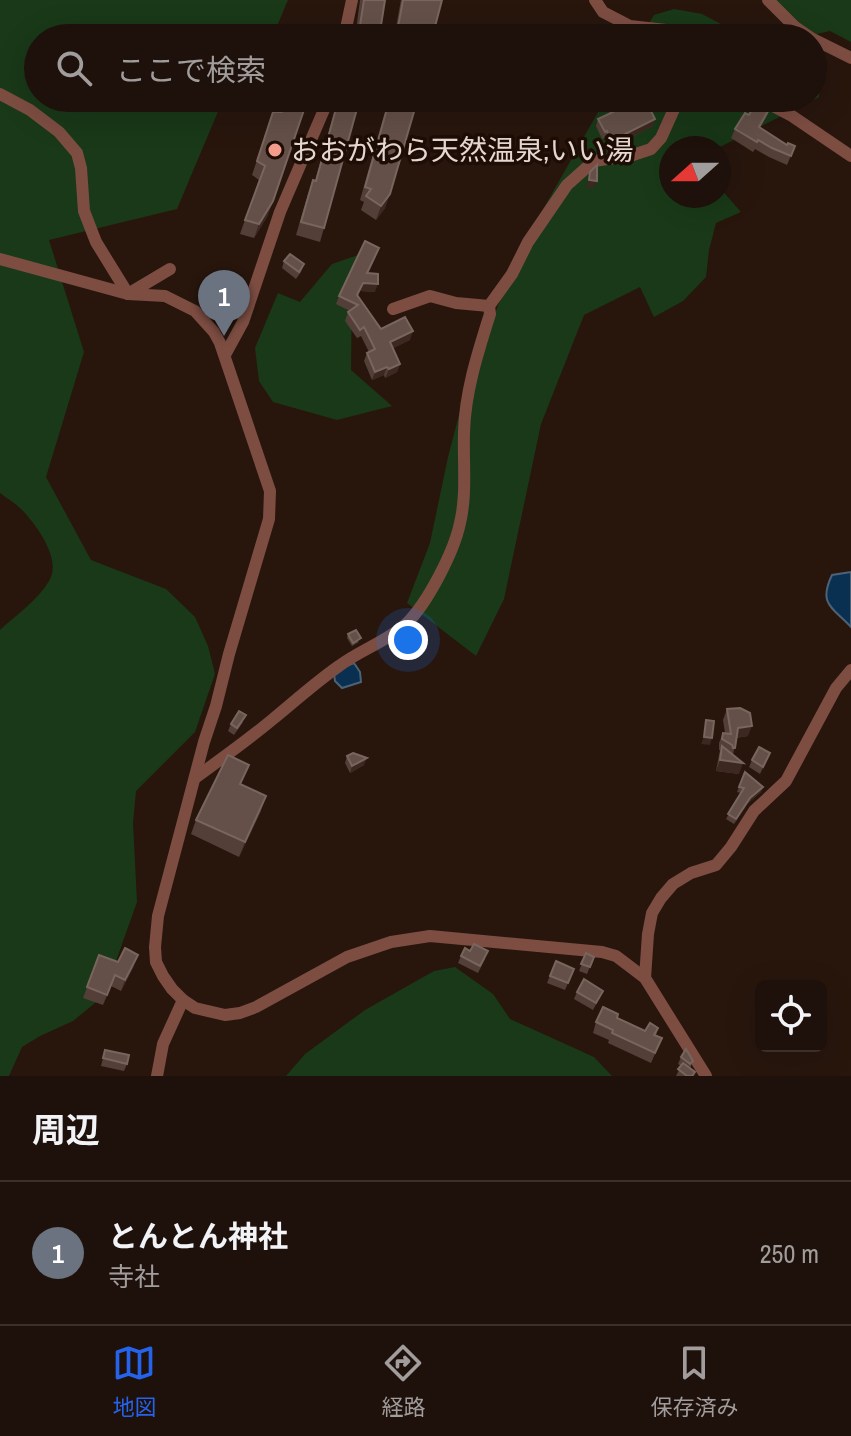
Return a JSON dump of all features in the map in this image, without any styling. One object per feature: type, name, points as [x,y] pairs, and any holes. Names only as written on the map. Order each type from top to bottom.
[{"type":"street","points":[[347,24],[352,0]]},
{"type":"street","points":[[595,0],[603,12],[626,24]]},
{"type":"street","points":[[768,0],[792,24]]},
{"type":"street","points":[[827,46],[851,58]]},
{"type":"street","points":[[0,94],[24,107]]},
{"type":"street","points":[[33,112],[59,132],[77,153],[84,211],[96,242],[128,294]]},
{"type":"street","points":[[225,355],[243,322],[280,212],[323,112]]},
{"type":"street","points":[[195,778],[240,746],[338,666],[407,622],[440,575],[461,521],[467,404],[473,370],[490,314],[489,306],[567,185],[594,161],[651,149],[661,138],[673,112]]},
{"type":"street","points":[[784,112],[851,156]]},
{"type":"street","points":[[0,259],[128,294],[165,296],[195,311],[214,332],[225,355],[270,491],[269,519],[158,916],[156,962],[172,989],[195,1008],[225,1015],[240,1013],[347,957],[391,942],[430,936],[602,952],[616,956],[645,978],[706,1076]]},
{"type":"street","points":[[128,294],[170,269]]},
{"type":"street","points":[[393,309],[430,296],[456,303],[489,306]]},
{"type":"street","points":[[645,978],[652,913],[661,898],[673,884],[691,873],[716,865],[754,811],[786,781],[836,688],[851,670]]},
{"type":"street","points":[[157,1076],[163,1044],[183,1000]]},
{"type":"green space","points":[[0,0],[288,0],[278,24],[24,24],[24,112],[218,112],[177,209],[49,240],[84,352],[46,477],[91,560],[166,589],[195,617],[208,646],[215,674],[195,732],[136,791],[133,823],[137,902],[111,975],[95,1003],[73,1021],[22,1047],[9,1076],[0,1076],[0,630],[44,588],[53,564],[47,545],[36,527],[22,510],[0,493]]},
{"type":"green space","points":[[767,0],[851,0],[851,42],[827,32],[827,24],[787,24]]},
{"type":"green space","points":[[674,9],[702,14],[721,24],[649,24],[654,15]]},
{"type":"green space","points":[[598,112],[789,112],[731,141],[731,136],[659,136],[659,208],[731,208],[731,201],[741,212],[716,223],[706,277],[683,301],[654,317],[640,287],[584,315],[541,424],[504,599],[476,656],[407,603],[430,543],[470,373],[524,243]]},
{"type":"green space","points":[[361,254],[352,281],[351,370],[392,406],[337,420],[273,402],[259,381],[255,348],[278,293],[300,302],[332,264]]},
{"type":"green space","points":[[455,967],[493,994],[510,1019],[594,1057],[612,1076],[286,1076],[305,1054],[365,1010],[434,971]]},
{"type":"water","points":[[851,572],[851,627],[829,604],[826,593],[832,575]]},
{"type":"water","points":[[354,663],[360,672],[361,682],[342,688],[335,681],[334,674]]},
{"type":"building","points":[[364,0],[385,0],[381,24],[360,24]]},
{"type":"building","points":[[403,0],[442,0],[436,24],[399,24]]},
{"type":"building","name":"おおがわら天然温泉;いい湯","points":[[273,112],[303,112],[273,201],[259,224],[245,220],[265,166],[257,161]]},
{"type":"building","points":[[335,112],[356,112],[324,228],[301,222],[313,180],[316,181]]},
{"type":"building","points":[[386,112],[414,112],[390,194],[381,206],[366,196],[371,189],[365,187]]},
{"type":"building","points":[[613,112],[652,112],[655,119],[625,134],[626,139],[611,143],[598,119]]},
{"type":"building","points":[[751,112],[767,112],[759,127],[787,145],[795,146],[791,156],[735,129],[745,113],[749,115]]},
{"type":"building","points":[[597,165],[597,181],[589,180],[590,172]]},
{"type":"building","points":[[365,241],[379,248],[367,273],[378,274],[378,284],[363,283],[357,295],[381,329],[405,317],[413,331],[390,342],[400,364],[375,372],[367,353],[375,349],[364,327],[360,330],[348,312],[358,305],[339,296]]},
{"type":"building","points":[[290,254],[304,264],[299,272],[284,261]]},
{"type":"building","points":[[356,630],[361,638],[353,643],[348,634]]},
{"type":"building","points":[[740,708],[750,713],[752,726],[738,728],[733,748],[722,739],[723,733],[731,734],[727,709]]},
{"type":"building","points":[[239,711],[246,715],[237,728],[231,724]]},
{"type":"building","points":[[706,720],[714,721],[712,738],[704,737]]},
{"type":"building","points":[[722,746],[743,763],[720,760]]},
{"type":"building","points":[[759,747],[770,753],[763,767],[752,760]]},
{"type":"building","points":[[353,753],[367,758],[352,766],[347,756]]},
{"type":"building","points":[[228,755],[249,765],[240,784],[266,796],[245,842],[196,820]]},
{"type":"building","points":[[745,772],[763,787],[750,798],[736,819],[728,814],[744,788],[739,787]]},
{"type":"building","points":[[474,944],[488,951],[480,966],[461,956],[465,948],[470,951]]},
{"type":"building","points":[[125,948],[138,955],[125,980],[115,975],[107,995],[87,987],[99,955],[118,962]]},
{"type":"building","points":[[586,953],[594,957],[590,967],[581,964]]},
{"type":"building","points":[[556,961],[574,969],[568,983],[550,976]]},
{"type":"building","points":[[584,979],[603,991],[596,1003],[577,992]]},
{"type":"building","points":[[603,1007],[618,1014],[617,1018],[645,1031],[650,1023],[658,1028],[654,1035],[662,1038],[655,1053],[596,1022]]},
{"type":"building","points":[[686,1049],[693,1061],[690,1064],[681,1057]]},
{"type":"building","points":[[105,1050],[129,1055],[127,1064],[103,1058]]},
{"type":"building","points":[[683,1063],[695,1072],[692,1076],[678,1069]]},
{"type":"place","name":"おおがわら天然温泉;いい湯","points":[[275,150]]},
{"type":"place","name":"とんとん神社","points":[[224,336]]}]
